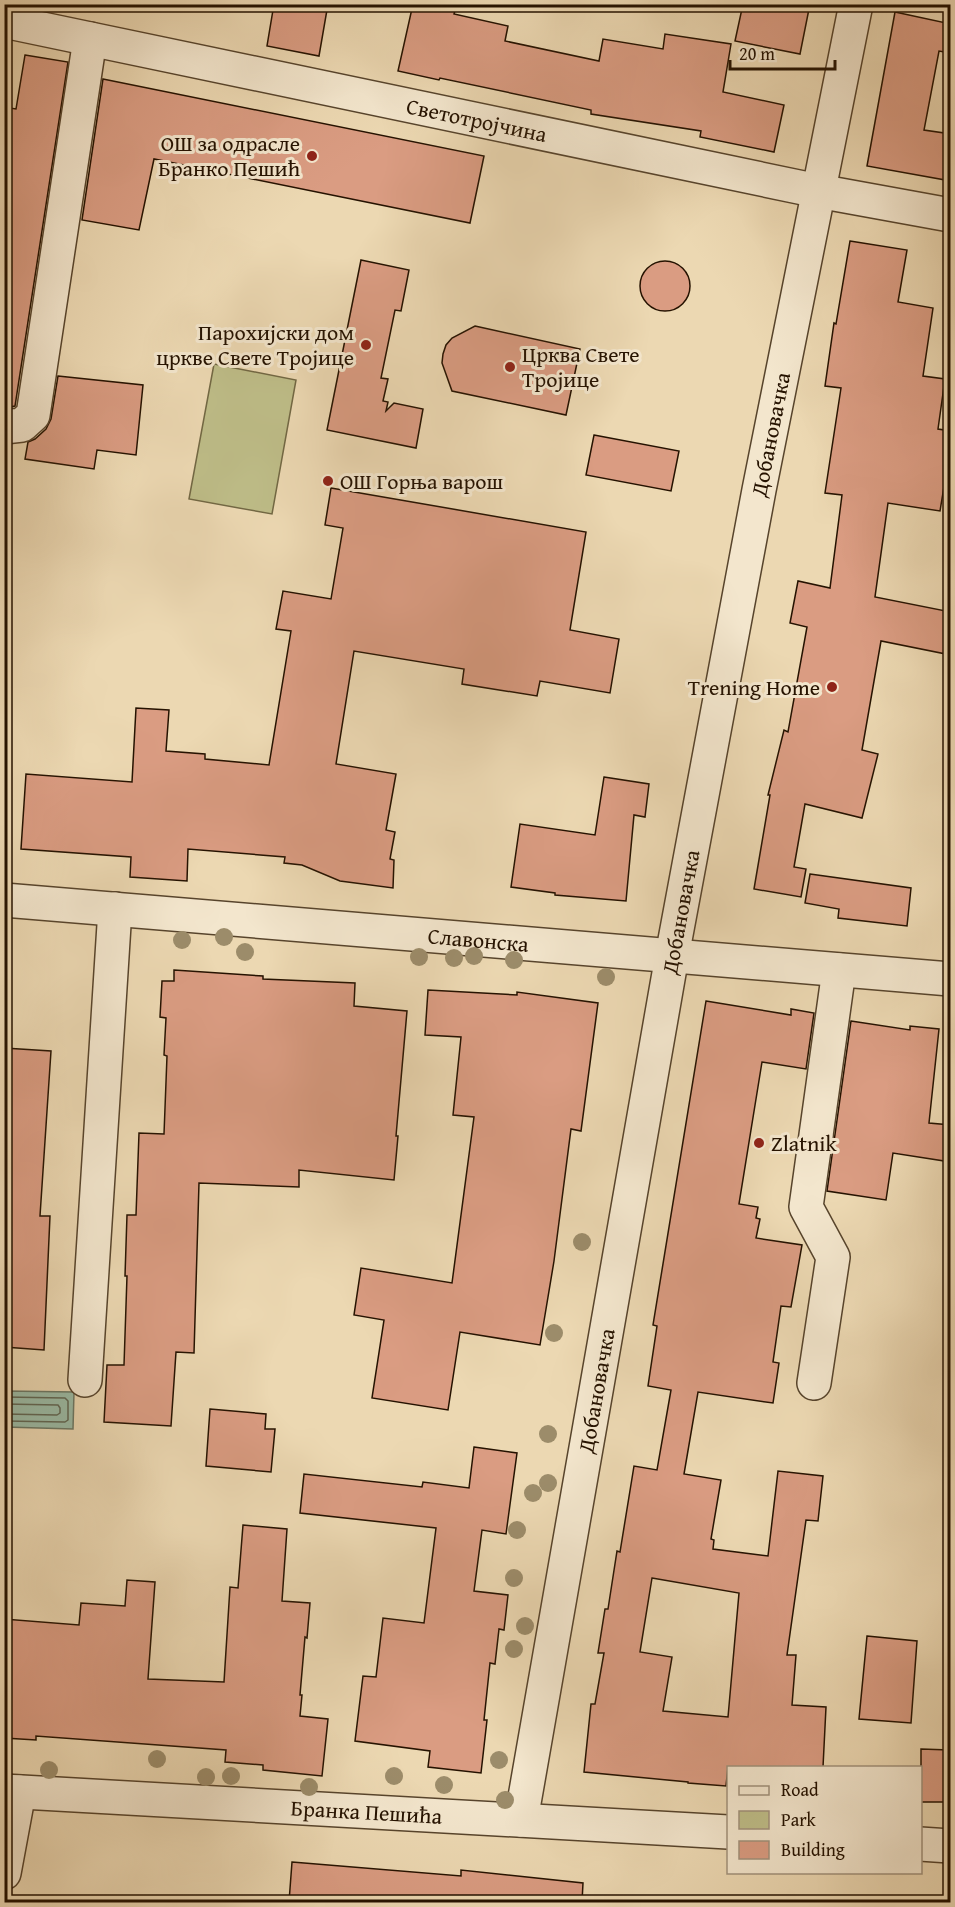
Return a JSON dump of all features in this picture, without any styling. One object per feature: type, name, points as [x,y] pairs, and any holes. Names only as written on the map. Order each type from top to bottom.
[{"type":"street","name":"Добановачка","points":[[521,1820],[672,956],[757,502],[856,4]]},
{"type":"street","name":"Светотројчина","points":[[4,21],[818,191],[951,215]]},
{"type":"street","points":[[4,427],[22,425],[33,415],[90,39]]},
{"type":"street","name":"Славонска","points":[[4,900],[951,979]]},
{"type":"street","points":[[85,1380],[115,909]]},
{"type":"street","points":[[814,1383],[833,1257],[806,1207],[839,970]]},
{"type":"street","points":[[4,1873],[12,1791]]},
{"type":"street","name":"Бранка Пешића","points":[[12,1791],[727,1832]]},
{"type":"street","points":[[922,1844],[951,1846]]},
{"type":"green space","points":[[214,364],[296,380],[272,514],[189,499]]},
{"type":"water","points":[[5,1391],[74,1392],[73,1429],[5,1427]]},
{"type":"building","points":[[274,4],[328,4],[319,56],[267,46]]},
{"type":"building","points":[[413,4],[457,4],[454,14],[508,26],[505,41],[599,61],[603,39],[663,49],[665,34],[731,44],[723,92],[784,105],[774,152],[700,137],[701,131],[591,114],[591,110],[398,71]]},
{"type":"building","points":[[743,4],[810,4],[800,54],[735,41]]},
{"type":"building","points":[[895,12],[951,24],[951,53],[939,51],[924,130],[951,134],[951,181],[867,166]]},
{"type":"building","points":[[25,55],[68,62],[15,406],[4,408],[4,141],[10,108],[16,109]]},
{"type":"building","points":[[103,79],[484,156],[470,223],[154,159],[139,230],[82,220]]},
{"type":"building","points":[[850,241],[907,250],[898,302],[933,308],[923,376],[945,379],[938,429],[951,431],[940,511],[888,503],[875,597],[951,612],[951,631],[946,654],[881,641],[862,750],[878,754],[862,818],[805,804],[794,867],[806,869],[801,897],[754,889],[770,795],[768,795],[784,730],[788,732],[807,627],[790,623],[798,581],[830,588],[842,495],[825,493],[841,388],[825,386],[834,323],[836,324]]},
{"type":"building","name":"Парохијски дом цркве Свете Тројице","points":[[361,260],[409,270],[401,311],[395,310],[381,378],[388,379],[383,401],[388,402],[386,411],[394,403],[423,409],[416,448],[327,430]]},
{"type":"building","points":[[665,261],[674,263],[685,272],[690,286],[688,295],[679,306],[665,311],[656,309],[645,300],[640,286],[642,277],[651,266]]},
{"type":"building","name":"Црква Свете Тројице","points":[[475,326],[580,349],[566,415],[452,391],[442,363],[446,345],[452,338]]},
{"type":"building","points":[[58,376],[143,385],[136,455],[97,450],[94,469],[25,459],[28,442],[46,429],[51,419]]},
{"type":"building","points":[[594,435],[679,451],[671,491],[586,475]]},
{"type":"building","points":[[331,488],[586,532],[570,630],[619,639],[610,693],[540,681],[537,696],[462,684],[464,669],[354,651],[336,764],[396,774],[386,830],[395,832],[390,859],[394,860],[393,888],[340,881],[302,865],[284,863],[285,857],[188,849],[187,881],[130,877],[131,857],[21,849],[26,774],[132,782],[136,708],[169,710],[166,751],[205,754],[205,759],[269,765],[291,631],[276,629],[283,591],[331,599],[343,528],[325,525]]},
{"type":"building","points":[[604,777],[649,784],[645,817],[634,815],[626,901],[555,895],[555,893],[511,887],[520,824],[595,835]]},
{"type":"building","points":[[810,874],[911,888],[907,926],[838,918],[839,909],[805,903]]},
{"type":"building","points":[[174,970],[263,976],[263,979],[355,983],[354,1006],[407,1011],[394,1180],[299,1170],[299,1187],[199,1183],[194,1353],[176,1352],[171,1426],[104,1422],[107,1365],[124,1365],[127,1215],[136,1215],[139,1133],[164,1134],[167,1056],[164,1055],[166,1018],[160,1017],[162,981],[174,981]]},
{"type":"building","points":[[428,990],[517,995],[517,992],[598,1003],[581,1131],[571,1129],[554,1261],[540,1345],[460,1332],[448,1410],[372,1398],[384,1320],[354,1315],[361,1268],[452,1283],[474,1117],[453,1115],[461,1037],[425,1035]]},
{"type":"building","points":[[706,1001],[791,1015],[791,1009],[814,1013],[806,1069],[762,1062],[739,1204],[758,1207],[756,1218],[760,1219],[756,1238],[802,1245],[791,1307],[781,1306],[773,1362],[779,1363],[773,1403],[698,1392],[684,1474],[721,1480],[711,1539],[714,1540],[713,1549],[768,1556],[778,1471],[823,1476],[818,1521],[806,1520],[787,1655],[796,1655],[792,1705],[826,1707],[823,1766],[727,1766],[726,1786],[584,1772],[591,1704],[595,1704],[604,1653],[598,1653],[605,1609],[608,1609],[617,1551],[620,1552],[634,1466],[657,1470],[671,1390],[648,1386],[657,1326],[653,1325]],"holes":[[[652,1578],[739,1593],[728,1717],[663,1711],[672,1657],[640,1652]]]},
{"type":"building","points":[[851,1021],[910,1030],[910,1026],[939,1029],[929,1123],[951,1125],[951,1162],[893,1153],[886,1200],[827,1191]]},
{"type":"building","points":[[4,1048],[51,1051],[40,1216],[50,1216],[44,1350],[4,1347]]},
{"type":"building","points":[[210,1409],[266,1414],[265,1429],[275,1429],[271,1472],[206,1466]]},
{"type":"building","points":[[474,1447],[517,1453],[506,1534],[482,1530],[474,1591],[508,1595],[504,1630],[499,1629],[495,1664],[490,1663],[481,1773],[428,1767],[430,1751],[355,1741],[363,1676],[376,1677],[383,1618],[424,1623],[436,1528],[300,1513],[304,1474],[422,1487],[423,1482],[469,1488]]},
{"type":"building","points":[[243,1525],[287,1529],[282,1601],[310,1603],[307,1638],[305,1637],[300,1716],[328,1719],[322,1776],[263,1770],[263,1765],[225,1762],[226,1750],[36,1736],[36,1740],[4,1738],[4,1619],[79,1625],[81,1603],[125,1606],[127,1580],[155,1582],[148,1679],[224,1682],[230,1587],[238,1588]]},
{"type":"building","points":[[867,1636],[917,1641],[911,1723],[859,1719]]},
{"type":"building","points":[[921,1749],[949,1750],[948,1802],[922,1802]]},
{"type":"building","points":[[292,1862],[461,1876],[461,1870],[583,1883],[582,1902],[289,1902]]},
{"type":"place","name":"ОШ за одрасле Бранко Пешић","points":[[312,156]]},
{"type":"place","name":"Парохијски дом цркве Свете Тројице","points":[[366,345]]},
{"type":"place","name":"Црква Свете Тројице","points":[[510,367]]},
{"type":"place","name":"ОШ Горња варош","points":[[328,481]]},
{"type":"place","name":"Trening Home","points":[[832,687]]},
{"type":"place","name":"Zlatnik","points":[[759,1143]]}]
